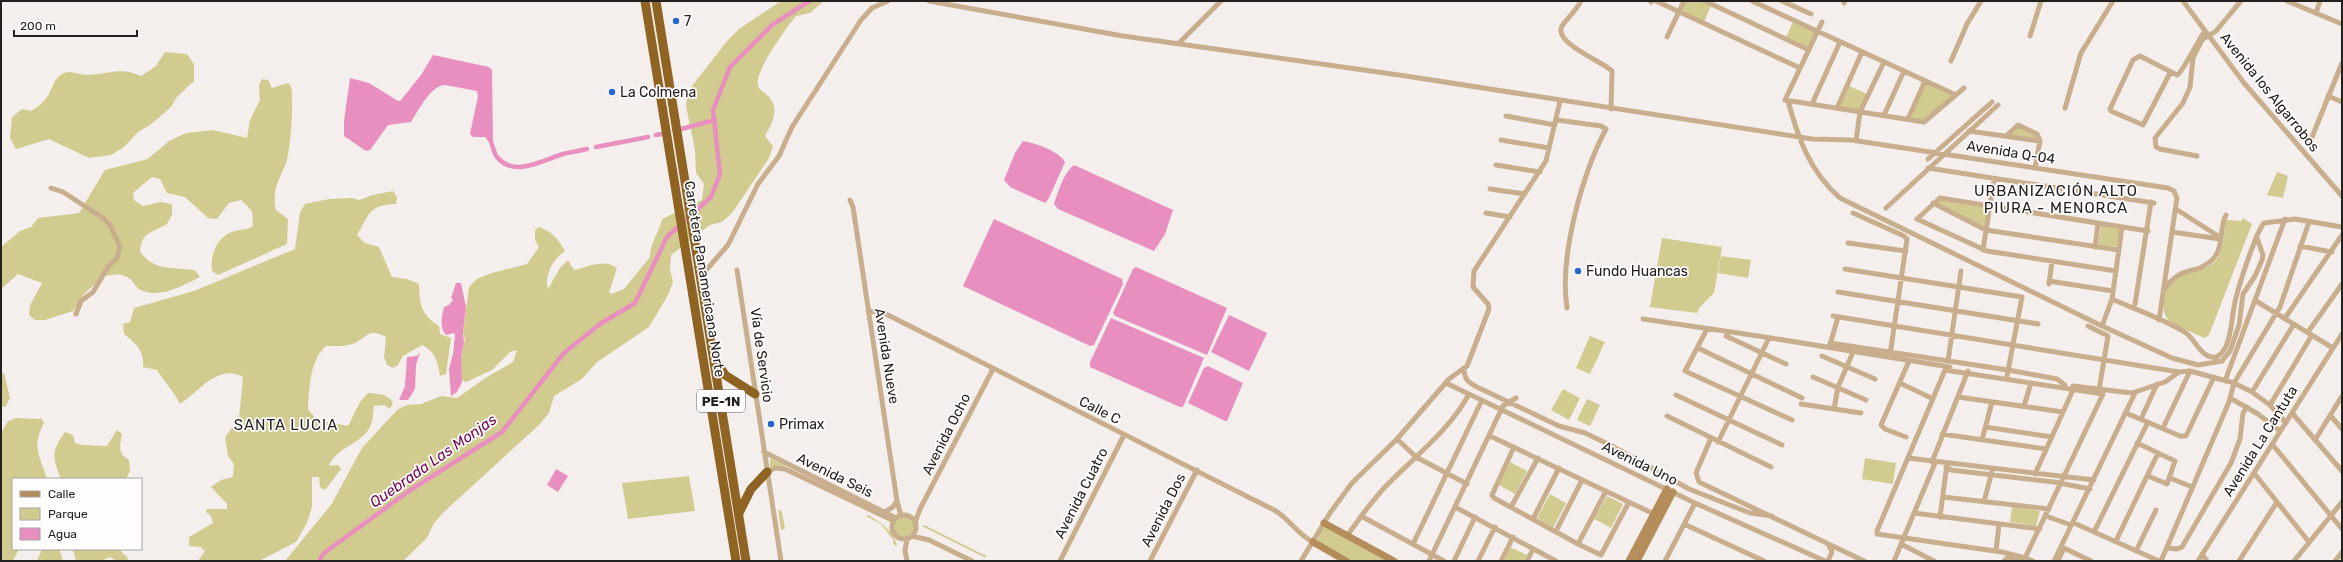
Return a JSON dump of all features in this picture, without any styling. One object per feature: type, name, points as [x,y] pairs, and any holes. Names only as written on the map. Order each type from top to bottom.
[{"type":"highway","name":"Carretera Panamericana Norte","points":[[645,1],[736,561]]},
{"type":"highway","name":"Carretera Panamericana Norte","points":[[656,1],[690,200],[746,561]]},
{"type":"highway","points":[[660,94],[673,99]]},
{"type":"highway","points":[[714,359],[725,375],[755,394]]},
{"type":"highway","points":[[739,514],[751,490],[767,472]]},
{"type":"street","points":[[701,276],[728,245],[758,184],[779,156],[792,127],[861,20],[872,8],[888,1]]},
{"type":"street","name":"Avenida Q-04","points":[[929,1],[1110,34],[1179,43],[1820,140],[1854,140],[2168,188],[2177,194],[2176,209]]},
{"type":"street","points":[[1179,43],[1222,1]]},
{"type":"street","points":[[1581,1],[1577,11],[1562,26],[1561,33],[1567,42],[1612,71],[1611,109]]},
{"type":"street","points":[[1653,1],[1800,68]]},
{"type":"street","points":[[1667,37],[1684,1]]},
{"type":"street","points":[[1705,1],[1809,50]]},
{"type":"street","points":[[1752,1],[1956,95]]},
{"type":"street","points":[[1782,1],[1811,14]]},
{"type":"street","points":[[1951,61],[1968,24],[1981,1]]},
{"type":"street","points":[[2030,36],[2041,1]]},
{"type":"street","points":[[2065,108],[2081,53],[2113,1]]},
{"type":"street","name":"Avenida los Algarrobos","points":[[2183,1],[2244,83],[2342,196]]},
{"type":"street","points":[[2198,156],[2160,149],[2156,147],[2155,138],[2183,103],[2190,87],[2193,58],[2202,40],[2216,31],[2241,1]]},
{"type":"street","points":[[2287,1],[2342,24]]},
{"type":"street","points":[[2316,12],[2320,1]]},
{"type":"street","points":[[1822,22],[1785,100],[1788,101],[1797,136],[1818,176],[1840,198],[2102,326],[2185,363],[2208,365],[2222,361],[2226,358],[2236,338],[2243,294],[2255,276],[2262,260],[2263,255],[2257,238]]},
{"type":"street","points":[[2170,73],[2143,125],[2110,109],[2132,60],[2140,56],[2170,73],[2177,75],[2180,74],[2192,50],[2205,31]]},
{"type":"street","points":[[1812,104],[1840,42]]},
{"type":"street","points":[[1837,108],[1862,52]]},
{"type":"street","points":[[1854,140],[1860,112],[1884,62]]},
{"type":"street","points":[[2310,142],[2342,63]]},
{"type":"street","points":[[1884,115],[1904,71]]},
{"type":"street","points":[[1908,119],[1925,81]]},
{"type":"street","points":[[1788,101],[1926,121],[1964,88]]},
{"type":"street","points":[[2328,96],[2342,102]]},
{"type":"street","points":[[1301,561],[1324,523],[1352,483],[1397,439],[1452,376],[1464,370],[1472,355],[1489,308],[1488,304],[1473,287],[1474,271],[1546,161],[1560,101]]},
{"type":"street","points":[[1928,159],[1992,102]]},
{"type":"street","points":[[1886,208],[1969,130],[1998,105]]},
{"type":"street","points":[[1506,116],[1601,126],[1606,129],[1586,173],[1574,222],[1566,274],[1567,308]]},
{"type":"street","points":[[2006,136],[2014,127],[2020,125],[2037,134],[2040,141],[2035,168]]},
{"type":"street","points":[[1969,130],[2040,141]]},
{"type":"street","points":[[1501,140],[1549,148]]},
{"type":"street","points":[[1496,164],[1540,172]]},
{"type":"street","name":"Avenida Q-04","points":[[1928,168],[2153,202],[2148,231]]},
{"type":"street","points":[[1983,250],[1994,179]]},
{"type":"street","points":[[51,188],[63,192],[103,218],[110,225],[120,247],[117,258],[108,267],[93,292],[81,301],[76,314]]},
{"type":"street","points":[[1490,189],[1525,194]]},
{"type":"street","points":[[2116,271],[1983,250],[1917,220],[1933,203],[1940,198],[2148,231],[2135,304]]},
{"type":"street","name":"Avenida Nueve","points":[[850,200],[853,207],[897,501],[899,518],[893,532],[899,538]]},
{"type":"street","points":[[1933,203],[1986,230],[2119,250]]},
{"type":"street","points":[[2159,320],[2176,209],[2220,239]]},
{"type":"street","points":[[1486,213],[1510,216]]},
{"type":"street","points":[[1853,213],[1904,236],[1907,242],[1890,355]]},
{"type":"street","points":[[2163,293],[2177,275],[2203,266],[2211,261],[2218,251],[2226,215]]},
{"type":"street","points":[[2112,299],[2186,333],[2207,356],[2213,358],[2221,355],[2232,327],[2236,298],[2262,226],[2267,222],[2285,219],[2342,227]]},
{"type":"street","points":[[2225,381],[2256,301],[2285,219]]},
{"type":"street","points":[[2046,516],[2094,532],[2160,561],[2168,548],[2230,398],[2234,383],[2280,307],[2309,222]]},
{"type":"street","points":[[2095,247],[2098,224]]},
{"type":"street","points":[[2102,326],[2112,299],[2122,227]]},
{"type":"street","points":[[2172,232],[2220,239]]},
{"type":"street","points":[[2285,318],[2342,236]]},
{"type":"street","points":[[1848,242],[1906,251]]},
{"type":"street","points":[[2300,246],[2332,252]]},
{"type":"street","points":[[2052,261],[2049,283],[2113,291]]},
{"type":"street","points":[[1845,269],[2022,297],[2007,376]]},
{"type":"street","name":"Vía de Servicio","points":[[737,270],[781,561]]},
{"type":"street","points":[[1948,361],[1961,271]]},
{"type":"street","points":[[2270,405],[2310,334],[2342,284]]},
{"type":"street","points":[[1838,292],[2038,324]]},
{"type":"street","points":[[2256,301],[2333,348]]},
{"type":"street","name":"Calle C","points":[[868,311],[884,313],[1124,435],[1197,470],[1281,514],[1304,538],[1313,542]]},
{"type":"street","points":[[1829,345],[1835,317],[2179,372],[2190,371],[2234,383],[2252,392],[2270,405],[2286,423]]},
{"type":"street","points":[[1643,320],[1829,345],[1890,355],[1909,361],[1968,372],[2103,394],[2040,529],[2023,560]]},
{"type":"street","points":[[2252,392],[2294,324]]},
{"type":"street","points":[[2088,326],[2108,336],[2099,390]]},
{"type":"street","points":[[1707,329],[1685,371],[1792,420]]},
{"type":"street","name":"Avenida La Cantuta","points":[[2198,561],[2342,334]]},
{"type":"street","points":[[1726,336],[1786,364]]},
{"type":"street","points":[[1718,442],[1770,338]]},
{"type":"street","points":[[1829,345],[1853,352],[1948,361],[2008,370],[2057,379],[2065,385]]},
{"type":"street","points":[[1698,348],[1802,401],[1861,414]]},
{"type":"street","points":[[1834,409],[1838,387],[1853,352]]},
{"type":"street","points":[[1822,356],[1875,379]]},
{"type":"street","points":[[1906,437],[1885,429],[1881,425],[1909,361]]},
{"type":"street","name":"Avenida Ocho","points":[[910,538],[916,525],[920,509],[993,369]]},
{"type":"street","points":[[1464,370],[1468,382]]},
{"type":"street","points":[[2033,561],[2023,560],[1996,551],[1902,542],[1880,536],[1877,531],[1945,370],[2007,376],[2099,390],[2135,393],[2157,384],[2179,372]]},
{"type":"street","points":[[2163,428],[2190,371]]},
{"type":"street","points":[[1894,561],[1934,462],[1942,434],[1968,372]]},
{"type":"street","points":[[1452,376],[1468,382],[1559,426],[1585,433],[1722,504],[1750,513],[1772,516]]},
{"type":"street","points":[[1813,377],[1866,400]]},
{"type":"street","points":[[2126,413],[2183,437],[2186,436],[2214,377]]},
{"type":"street","name":"Avenida Uno","points":[[1446,383],[1695,503],[1825,561]]},
{"type":"street","points":[[1900,383],[1929,397]]},
{"type":"street","points":[[2024,406],[2031,383]]},
{"type":"street","points":[[2141,420],[2157,384]]},
{"type":"street","points":[[2033,479],[2073,390]]},
{"type":"street","points":[[2054,561],[2135,393]]},
{"type":"street","points":[[1347,536],[1361,516],[1386,486],[1416,458],[1456,414],[1469,394]]},
{"type":"street","points":[[1676,395],[1782,445]]},
{"type":"street","points":[[2316,440],[2342,396]]},
{"type":"street","points":[[1958,397],[2063,412]]},
{"type":"street","points":[[1429,561],[1502,411],[1503,406],[1516,398]]},
{"type":"street","points":[[2230,398],[2247,407],[2280,431]]},
{"type":"street","points":[[1413,544],[1482,400]]},
{"type":"street","points":[[1982,440],[1992,402]]},
{"type":"street","points":[[2168,548],[2177,549],[2182,547],[2226,472],[2240,439],[2243,413],[2247,407]]},
{"type":"street","points":[[2292,413],[2342,471]]},
{"type":"street","points":[[2330,415],[2342,429]]},
{"type":"street","points":[[1667,416],[1771,467]]},
{"type":"street","points":[[2094,532],[2148,422]]},
{"type":"street","points":[[1985,427],[2052,437]]},
{"type":"street","points":[[1942,434],[2046,449]]},
{"type":"street","name":"Avenida Cuatro","points":[[1060,561],[1124,435]]},
{"type":"street","points":[[1490,436],[1654,514]]},
{"type":"street","points":[[1711,438],[1696,472],[1697,479],[1864,561]]},
{"type":"street","points":[[1397,439],[1416,458],[1467,484]]},
{"type":"street","points":[[2138,444],[2175,461],[2170,478],[2165,484],[2148,476]]},
{"type":"street","points":[[2272,444],[2342,529]]},
{"type":"street","points":[[1514,447],[1492,495],[1494,498],[1601,555]]},
{"type":"street","name":"Avenida Seis","points":[[764,452],[881,513]]},
{"type":"street","points":[[2116,541],[2158,453]]},
{"type":"street","points":[[1511,507],[1538,458]]},
{"type":"street","points":[[1908,458],[1946,465],[1952,470],[2036,473],[2094,480]]},
{"type":"street","points":[[1940,517],[1946,465]]},
{"type":"street","name":"Avenida Seis","points":[[767,472],[775,468],[785,469],[881,513],[916,525]]},
{"type":"street","points":[[1533,519],[1559,468]]},
{"type":"street","name":"Avenida Dos","points":[[1150,561],[1197,470]]},
{"type":"street","points":[[1992,471],[2090,488]]},
{"type":"street","points":[[1984,502],[1992,471]]},
{"type":"street","points":[[2254,473],[2309,542]]},
{"type":"street","points":[[2170,478],[2192,487]]},
{"type":"street","points":[[1637,561],[1670,490],[1672,479]]},
{"type":"street","points":[[1556,531],[1582,480]]},
{"type":"street","points":[[1629,561],[1654,514],[1670,490]]},
{"type":"street","points":[[1578,544],[1606,492]]},
{"type":"street","points":[[1943,497],[2049,509]]},
{"type":"street","points":[[881,513],[893,507],[897,501]]},
{"type":"street","points":[[1598,561],[1629,502]]},
{"type":"street","points":[[2242,560],[2277,502]]},
{"type":"street","points":[[2294,561],[2330,514],[2342,502]]},
{"type":"street","points":[[1665,561],[1695,503]]},
{"type":"street","points":[[1455,508],[1495,527],[1552,560]]},
{"type":"street","points":[[899,518],[920,509]]},
{"type":"street","points":[[2136,551],[2156,510]]},
{"type":"street","points":[[1914,514],[2040,529]]},
{"type":"street","points":[[1361,516],[1444,561]]},
{"type":"street","points":[[1454,561],[1475,517]]},
{"type":"street","points":[[1324,523],[1394,561]]},
{"type":"street","points":[[1684,524],[1764,561]]},
{"type":"street","points":[[1996,551],[1999,524]]},
{"type":"street","points":[[916,525],[929,540]]},
{"type":"street","points":[[1478,561],[1495,527]]},
{"type":"street","points":[[1501,561],[1513,537]]},
{"type":"street","points":[[907,561],[905,550],[899,538],[929,540],[972,561]]},
{"type":"street","points":[[905,550],[910,538]]},
{"type":"street","points":[[1313,542],[1336,559],[1346,561]]},
{"type":"street","points":[[1902,542],[1934,561]]},
{"type":"street","points":[[1828,543],[1832,552]]},
{"type":"street","points":[[2058,561],[2064,548],[2084,560],[2091,561]]},
{"type":"street","points":[[1527,561],[1533,549]]},
{"type":"street","points":[[1825,561],[1832,552],[1842,551]]},
{"type":"street","points":[[2335,561],[2342,552]]},
{"type":"street","points":[[2202,554],[2207,561]]},
{"type":"street","points":[[2004,561],[2007,558],[2016,558]]},
{"type":"green space","points":[[781,1],[824,1],[810,13],[796,16],[772,50],[761,70],[758,85],[770,98],[774,108],[774,118],[765,136],[773,146],[769,158],[732,213],[722,222],[710,225],[671,255],[670,269],[673,282],[667,297],[649,327],[597,362],[582,379],[554,396],[549,413],[539,425],[445,511],[434,523],[427,538],[403,561],[285,561],[331,505],[362,448],[397,410],[407,405],[421,404],[441,396],[457,398],[487,377],[513,362],[517,350],[510,352],[492,370],[466,382],[461,380],[461,358],[465,339],[463,332],[469,287],[477,279],[492,273],[527,264],[539,247],[535,240],[535,230],[539,227],[551,233],[558,240],[565,251],[557,258],[550,268],[547,278],[548,289],[560,268],[568,260],[574,270],[601,263],[612,265],[617,268],[609,292],[611,294],[624,289],[650,257],[651,247],[662,219],[702,200],[704,184],[696,173],[695,150],[686,106],[688,91],[728,40],[739,29]]},
{"type":"green space","points":[[1686,1],[1701,1],[1711,6],[1704,22],[1681,11]]},
{"type":"green space","points":[[1793,22],[1815,32],[1808,48],[1786,37]]},
{"type":"green space","points":[[165,52],[187,54],[194,64],[194,81],[177,97],[171,107],[150,125],[138,132],[124,147],[111,155],[89,158],[49,139],[16,149],[10,138],[12,117],[22,109],[31,111],[40,105],[49,94],[55,81],[62,74],[71,72],[83,75],[94,75],[120,71],[141,76],[156,66]]},
{"type":"green space","points":[[262,79],[268,80],[272,88],[288,83],[291,86],[292,114],[289,150],[285,166],[275,192],[276,210],[288,219],[287,244],[218,275],[212,271],[212,258],[216,246],[219,241],[229,233],[253,226],[252,211],[241,200],[229,203],[217,219],[208,218],[185,197],[167,193],[160,179],[152,177],[133,193],[134,200],[143,206],[161,202],[172,204],[172,215],[167,224],[145,237],[141,245],[140,252],[152,263],[158,266],[195,270],[200,277],[173,290],[150,293],[137,287],[125,276],[117,274],[100,277],[85,293],[73,311],[45,320],[35,320],[29,315],[30,305],[42,283],[18,274],[1,289],[1,247],[20,231],[31,227],[38,218],[79,213],[105,170],[148,159],[169,141],[186,133],[213,130],[247,138],[250,120],[260,100],[259,85]]},
{"type":"green space","points":[[1926,83],[1951,95],[1951,97],[1926,120],[1911,118]]},
{"type":"green space","points":[[1849,86],[1867,94],[1860,110],[1840,107]]},
{"type":"green space","points":[[2018,126],[2037,137],[2035,139],[2012,136],[2011,134]]},
{"type":"green space","points":[[2277,172],[2288,176],[2283,198],[2267,195]]},
{"type":"green space","points":[[393,191],[397,197],[396,204],[380,206],[371,212],[357,235],[365,243],[379,247],[392,277],[407,279],[419,284],[422,308],[428,317],[439,326],[440,334],[451,338],[446,374],[440,376],[433,354],[422,345],[403,356],[398,365],[393,368],[387,365],[384,357],[386,337],[376,333],[369,334],[352,344],[326,346],[317,359],[311,375],[308,409],[317,420],[348,426],[360,402],[368,393],[382,394],[388,397],[393,402],[390,409],[384,405],[374,406],[372,423],[367,432],[333,459],[329,466],[338,465],[341,469],[325,490],[320,487],[319,477],[312,477],[312,507],[307,523],[296,542],[259,561],[198,561],[205,551],[201,547],[189,546],[189,537],[213,523],[211,516],[206,512],[207,509],[227,509],[227,504],[211,487],[221,480],[233,477],[234,464],[228,456],[225,437],[239,419],[243,377],[234,374],[217,376],[180,404],[157,370],[143,367],[141,352],[124,334],[123,324],[130,322],[134,308],[194,291],[295,249],[300,212],[305,204],[329,199],[352,198],[359,200],[373,195]]},
{"type":"green space","points":[[1939,200],[1988,208],[1984,226],[1937,204]]},
{"type":"green space","points":[[2243,218],[2252,224],[2209,335],[2205,338],[2173,324],[2165,315],[2164,300],[2167,289],[2180,277],[2206,268],[2213,263],[2221,252],[2226,220],[2241,221]]},
{"type":"green space","points":[[2101,225],[2120,227],[2118,247],[2098,245]]},
{"type":"green space","points":[[1662,238],[1722,247],[1714,293],[1699,308],[1697,313],[1650,307]]},
{"type":"green space","points":[[1721,256],[1751,260],[1748,278],[1718,273]]},
{"type":"green space","points":[[1590,336],[1605,342],[1590,374],[1576,368]]},
{"type":"green space","points":[[1,373],[4,373],[10,398],[5,407],[1,406]]},
{"type":"green space","points":[[1563,389],[1580,398],[1569,420],[1551,410]]},
{"type":"green space","points":[[1587,399],[1600,405],[1590,426],[1577,420]]},
{"type":"green space","points":[[16,418],[42,419],[44,423],[40,431],[37,445],[47,478],[12,478],[12,550],[18,550],[13,561],[1,561],[1,433],[8,421]]},
{"type":"green space","points":[[117,430],[122,434],[120,449],[123,455],[129,460],[130,471],[126,478],[61,478],[54,454],[57,445],[65,432],[73,435],[75,443],[83,445],[107,446]]},
{"type":"green space","points":[[770,458],[772,459],[787,466],[770,467]]},
{"type":"green space","points":[[1865,458],[1896,463],[1893,484],[1862,479]]},
{"type":"green space","points":[[1510,462],[1527,471],[1515,494],[1499,485]]},
{"type":"green space","points":[[689,476],[695,511],[628,519],[622,483]]},
{"type":"green space","points":[[1550,494],[1566,503],[1553,528],[1537,518]]},
{"type":"green space","points":[[1607,496],[1623,504],[1611,528],[1594,519]]},
{"type":"green space","points":[[2012,507],[2040,511],[2036,526],[2010,522]]},
{"type":"green space","points":[[778,509],[782,512],[785,529],[781,530]]},
{"type":"green space","points":[[868,515],[881,524],[866,516]]},
{"type":"green space","points":[[904,517],[911,520],[914,527],[911,534],[904,537],[897,534],[894,527],[897,520]]},
{"type":"green space","points":[[881,524],[893,536],[897,546],[893,544],[894,541]]},
{"type":"green space","points":[[924,525],[986,556],[986,558],[922,526]]},
{"type":"green space","points":[[1327,527],[1391,561],[1351,561],[1317,541],[1322,528]]},
{"type":"green space","points":[[1510,547],[1527,555],[1524,561],[1504,561]]},
{"type":"green space","points":[[42,550],[59,550],[63,561],[37,561]]},
{"type":"green space","points":[[73,550],[120,550],[128,558],[127,561],[117,561],[110,557],[101,561],[76,561]]},
{"type":"water","points":[[433,55],[489,67],[492,70],[493,142],[489,142],[485,137],[473,137],[470,134],[478,96],[477,91],[445,85],[435,89],[430,94],[421,105],[411,122],[388,125],[370,150],[366,151],[344,136],[344,121],[350,78],[369,83],[398,101],[401,100],[421,75]]},
{"type":"water","points":[[1023,141],[1040,146],[1058,154],[1065,162],[1049,198],[1045,203],[1010,187],[1004,180],[1015,153]]},
{"type":"water","points":[[1074,165],[1173,210],[1165,234],[1154,251],[1058,209],[1054,204],[1057,194],[1064,177]]},
{"type":"water","points":[[994,219],[1122,279],[1123,284],[1094,345],[1090,346],[963,286]]},
{"type":"water","points":[[1136,267],[1227,308],[1207,355],[1115,316],[1113,313],[1133,269]]},
{"type":"water","points":[[456,283],[461,283],[466,307],[463,332],[464,343],[461,358],[462,382],[457,392],[451,396],[449,369],[453,354],[455,335],[454,333],[446,335],[442,329],[442,314],[444,307],[449,305],[453,300],[451,298]]},
{"type":"water","points":[[1229,315],[1267,333],[1249,371],[1211,352]]},
{"type":"water","points":[[1111,318],[1204,358],[1183,407],[1090,367],[1090,362]]},
{"type":"water","points":[[420,352],[416,365],[415,389],[408,400],[399,400],[405,386],[407,357],[417,356]]},
{"type":"water","points":[[1208,366],[1243,383],[1227,421],[1188,403],[1204,368]]},
{"type":"water","points":[[556,469],[568,476],[558,492],[547,485]]},
{"type":"waterway","name":"Quebrada Las Monjas","points":[[319,561],[324,553],[409,491],[502,432],[564,353],[600,324],[635,303],[667,237],[711,197],[720,174],[713,110],[730,67],[772,25],[809,1]]},
{"type":"waterway","points":[[681,129],[715,120]]},
{"type":"waterway","points":[[656,135],[662,134]]},
{"type":"waterway","points":[[596,147],[648,137]]},
{"type":"waterway","points":[[491,142],[497,157],[504,163],[520,167],[529,166],[563,154],[587,149]]},
{"type":"place","name":"7","points":[[676,21]]},
{"type":"place","name":"La Colmena","points":[[612,92]]},
{"type":"place","name":"Fundo Huancas","points":[[1578,271]]},
{"type":"place","name":"Primax","points":[[771,424]]},
{"type":"district","name":"URBANIZACIÓN ALTO PIURA - MENORCA","points":[[2056,200]]},
{"type":"district","name":"SANTA LUCIA","points":[[286,425]]}]
